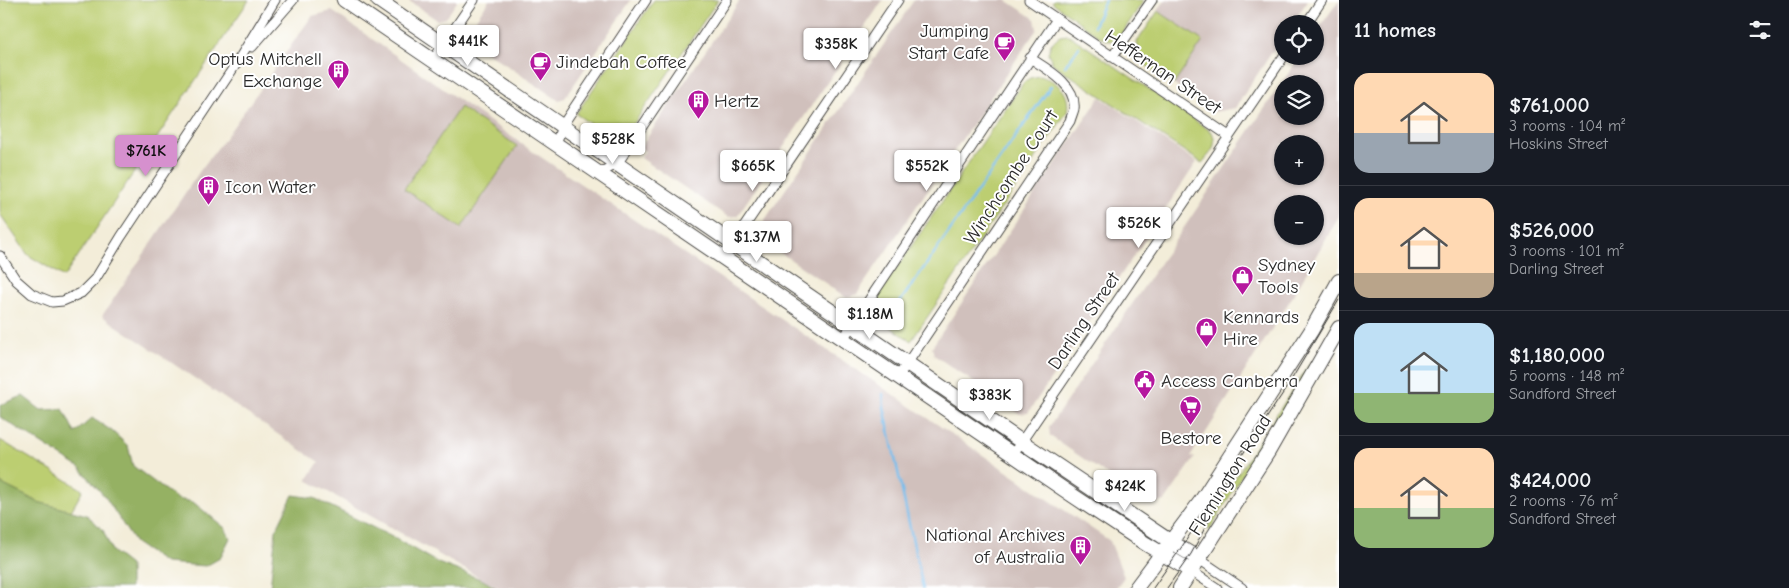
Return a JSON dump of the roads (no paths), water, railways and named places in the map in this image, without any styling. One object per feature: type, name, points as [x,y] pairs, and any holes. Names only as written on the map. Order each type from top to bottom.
[{"type":"main road","points":[[344,0],[898,377],[1162,554],[1191,571]]},
{"type":"main road","points":[[378,0],[1022,442],[1171,542],[1200,559]]},
{"type":"main road","name":"Flemington Road","points":[[1136,588],[1201,501],[1250,427],[1339,281]]},
{"type":"main road","name":"Flemington Road","points":[[1180,588],[1268,452],[1339,328]]},
{"type":"street","points":[[0,256],[16,280],[32,294],[52,302],[63,301],[81,294],[96,278],[121,237],[236,64],[275,0]]},
{"type":"street","points":[[236,64],[293,0]]},
{"type":"street","points":[[433,60],[474,0]]},
{"type":"street","points":[[556,144],[562,126],[646,0]]},
{"type":"street","points":[[599,173],[616,164],[727,0]]},
{"type":"street","points":[[723,258],[898,0]]},
{"type":"street","name":"Heffernan Street","points":[[1029,0],[1229,136]]},
{"type":"street","points":[[1112,57],[1152,0]]},
{"type":"street","points":[[1312,15],[1322,0]]},
{"type":"street","points":[[843,339],[1057,19]]},
{"type":"street","name":"Winchcombe Court","points":[[898,377],[1070,121],[1074,108],[1072,96],[1065,84],[1030,58]]},
{"type":"street","name":"Darling Street","points":[[1013,454],[1278,65]]},
{"type":"street","points":[[1200,559],[1242,588]]},
{"type":"street","points":[[1191,571],[1217,588]]},
{"type":"waterway","points":[[1094,26],[1105,0]]},
{"type":"waterway","points":[[1065,66],[1079,47]]},
{"type":"waterway","points":[[886,322],[1051,86]]},
{"type":"waterway","points":[[883,394],[884,407],[923,588]]},
{"type":"tram line","points":[[1153,588],[1287,387],[1339,300]]},
{"type":"tram line","points":[[1167,588],[1191,554],[1221,498]]},
{"type":"place","name":"Jumping Start Cafe","points":[[1005,61]]},
{"type":"place","name":"Jindebah Coffee","points":[[540,81]]},
{"type":"place","name":"Optus Mitchell Exchange","points":[[338,89]]},
{"type":"place","name":"Hertz","points":[[698,120]]},
{"type":"place","name":"Icon Water","points":[[209,206]]},
{"type":"place","name":"Sydney Tools","points":[[1242,295]]},
{"type":"place","name":"Kennards Hire","points":[[1207,347]]},
{"type":"place","name":"Access Canberra","points":[[1145,400]]},
{"type":"place","name":"Bestore","points":[[1191,426]]},
{"type":"place","name":"National Archives of Australia","points":[[1081,565]]}]
